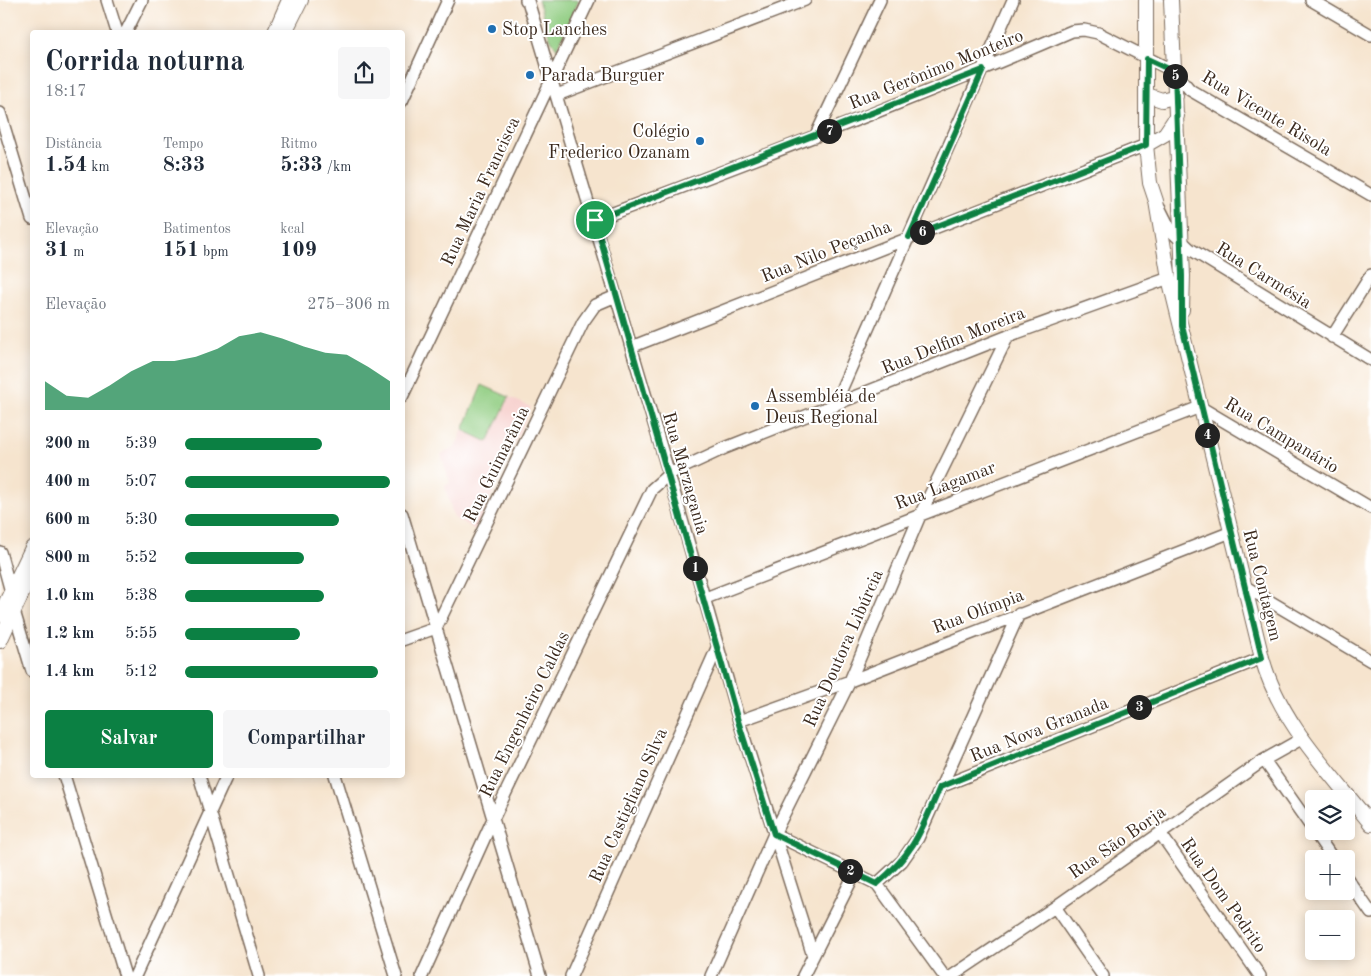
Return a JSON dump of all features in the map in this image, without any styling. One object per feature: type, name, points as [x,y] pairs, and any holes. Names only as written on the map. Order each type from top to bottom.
[{"type":"street","points":[[107,0],[116,30]]},
{"type":"street","points":[[127,30],[142,0]]},
{"type":"street","points":[[276,30],[290,0]]},
{"type":"street","points":[[287,30],[301,0]]},
{"type":"street","points":[[405,93],[448,0]]},
{"type":"street","name":"Rua Marzagania","points":[[526,0],[528,1],[553,80],[595,220],[738,721],[813,956]]},
{"type":"street","name":"Rua Maria Francisca","points":[[405,391],[553,80],[589,0]]},
{"type":"street","points":[[557,95],[804,0]]},
{"type":"street","points":[[815,137],[880,0]]},
{"type":"street","points":[[834,406],[1013,0]]},
{"type":"street","name":"Rua Contagem","points":[[1146,0],[1146,145],[1150,183],[1156,201],[1169,278],[1262,658],[1276,699],[1303,738],[1371,824]]},
{"type":"street","name":"Rua Contagem","points":[[1171,0],[1177,116],[1182,326]]},
{"type":"street","points":[[1311,0],[1371,36]]},
{"type":"street","name":"Rua Gerônimo Monteiro","points":[[595,220],[815,137],[983,70],[1072,32],[1084,30],[1098,34],[1147,59]]},
{"type":"street","name":"Rua Vicente Risola","points":[[1147,59],[1175,72],[1190,90],[1371,195]]},
{"type":"street","points":[[1147,95],[1162,100],[1176,96]]},
{"type":"street","points":[[0,113],[30,213]]},
{"type":"street","points":[[1146,145],[1165,134],[1177,116]]},
{"type":"street","name":"Rua Nilo Peçanha","points":[[631,347],[1146,145]]},
{"type":"street","name":"Rua Carmésia","points":[[1156,201],[1171,231],[1190,249],[1371,360]]},
{"type":"street","points":[[1332,337],[1371,275]]},
{"type":"street","name":"Rua Delfim Moreira","points":[[669,474],[725,448],[1008,336],[1169,278]]},
{"type":"street","name":"Rua Guimarânia","points":[[436,628],[583,322],[595,305],[616,296]]},
{"type":"street","name":"Rua Doutora Libúrcia","points":[[711,976],[774,834],[850,681],[922,513],[1008,336]]},
{"type":"street","name":"Rua Campanário","points":[[1200,406],[1371,508]]},
{"type":"street","name":"Rua Lagamar","points":[[704,599],[1200,406]]},
{"type":"street","name":"Rua Engenheiro Caldas","points":[[422,976],[493,819],[640,514],[652,490],[669,474]]},
{"type":"street","points":[[405,524],[540,976]]},
{"type":"street","name":"Rua Olímpia","points":[[738,721],[850,681],[1231,532]]},
{"type":"street","points":[[0,552],[11,592]]},
{"type":"street","points":[[0,615],[30,552]]},
{"type":"street","points":[[0,641],[30,576]]},
{"type":"street","points":[[1244,586],[1371,661]]},
{"type":"street","points":[[14,611],[30,664]]},
{"type":"street","points":[[877,884],[910,851],[1019,614]]},
{"type":"street","points":[[405,639],[436,628]]},
{"type":"street","name":"Rua Castigliano Silva","points":[[571,976],[717,648]]},
{"type":"street","name":"Rua Nova Granada","points":[[940,787],[1262,658]]},
{"type":"street","name":"Rua São Borja","points":[[952,976],[1055,907],[1264,760],[1303,738]]},
{"type":"street","points":[[1264,760],[1305,818]]},
{"type":"street","points":[[65,778],[125,976]]},
{"type":"street","points":[[200,778],[259,976]]},
{"type":"street","points":[[135,976],[226,778]]},
{"type":"street","points":[[336,778],[396,976]]},
{"type":"street","name":"Rua Dom Pedrito","points":[[1160,833],[1260,976]]},
{"type":"street","points":[[774,834],[877,884],[944,976]]},
{"type":"street","points":[[803,976],[855,873]]},
{"type":"street","points":[[1355,890],[1371,913]]},
{"type":"street","points":[[1055,907],[1103,976]]},
{"type":"shaded area","points":[[482,385],[531,407],[476,530],[454,518],[445,486],[450,483],[441,454],[455,448]]},
{"type":"green space","points":[[538,0],[579,0],[557,49],[550,38]]},
{"type":"green space","points":[[482,385],[509,397],[488,442],[463,430]]},
{"type":"place","name":"Stop Lanches","points":[[492,29]]},
{"type":"place","name":"Parada Burguer","points":[[530,75]]},
{"type":"place","name":"Colégio Frederico Ozanam","points":[[700,141]]},
{"type":"place","name":"Assembléia de Deus Regional","points":[[755,406]]},
{"type":"route","points":[[1147,59],[1175,72],[1182,326],[1262,658],[940,787],[918,838],[910,851],[877,884],[774,834],[738,721],[595,220],[815,137],[983,70],[909,237],[1146,145],[1147,59]]}]
